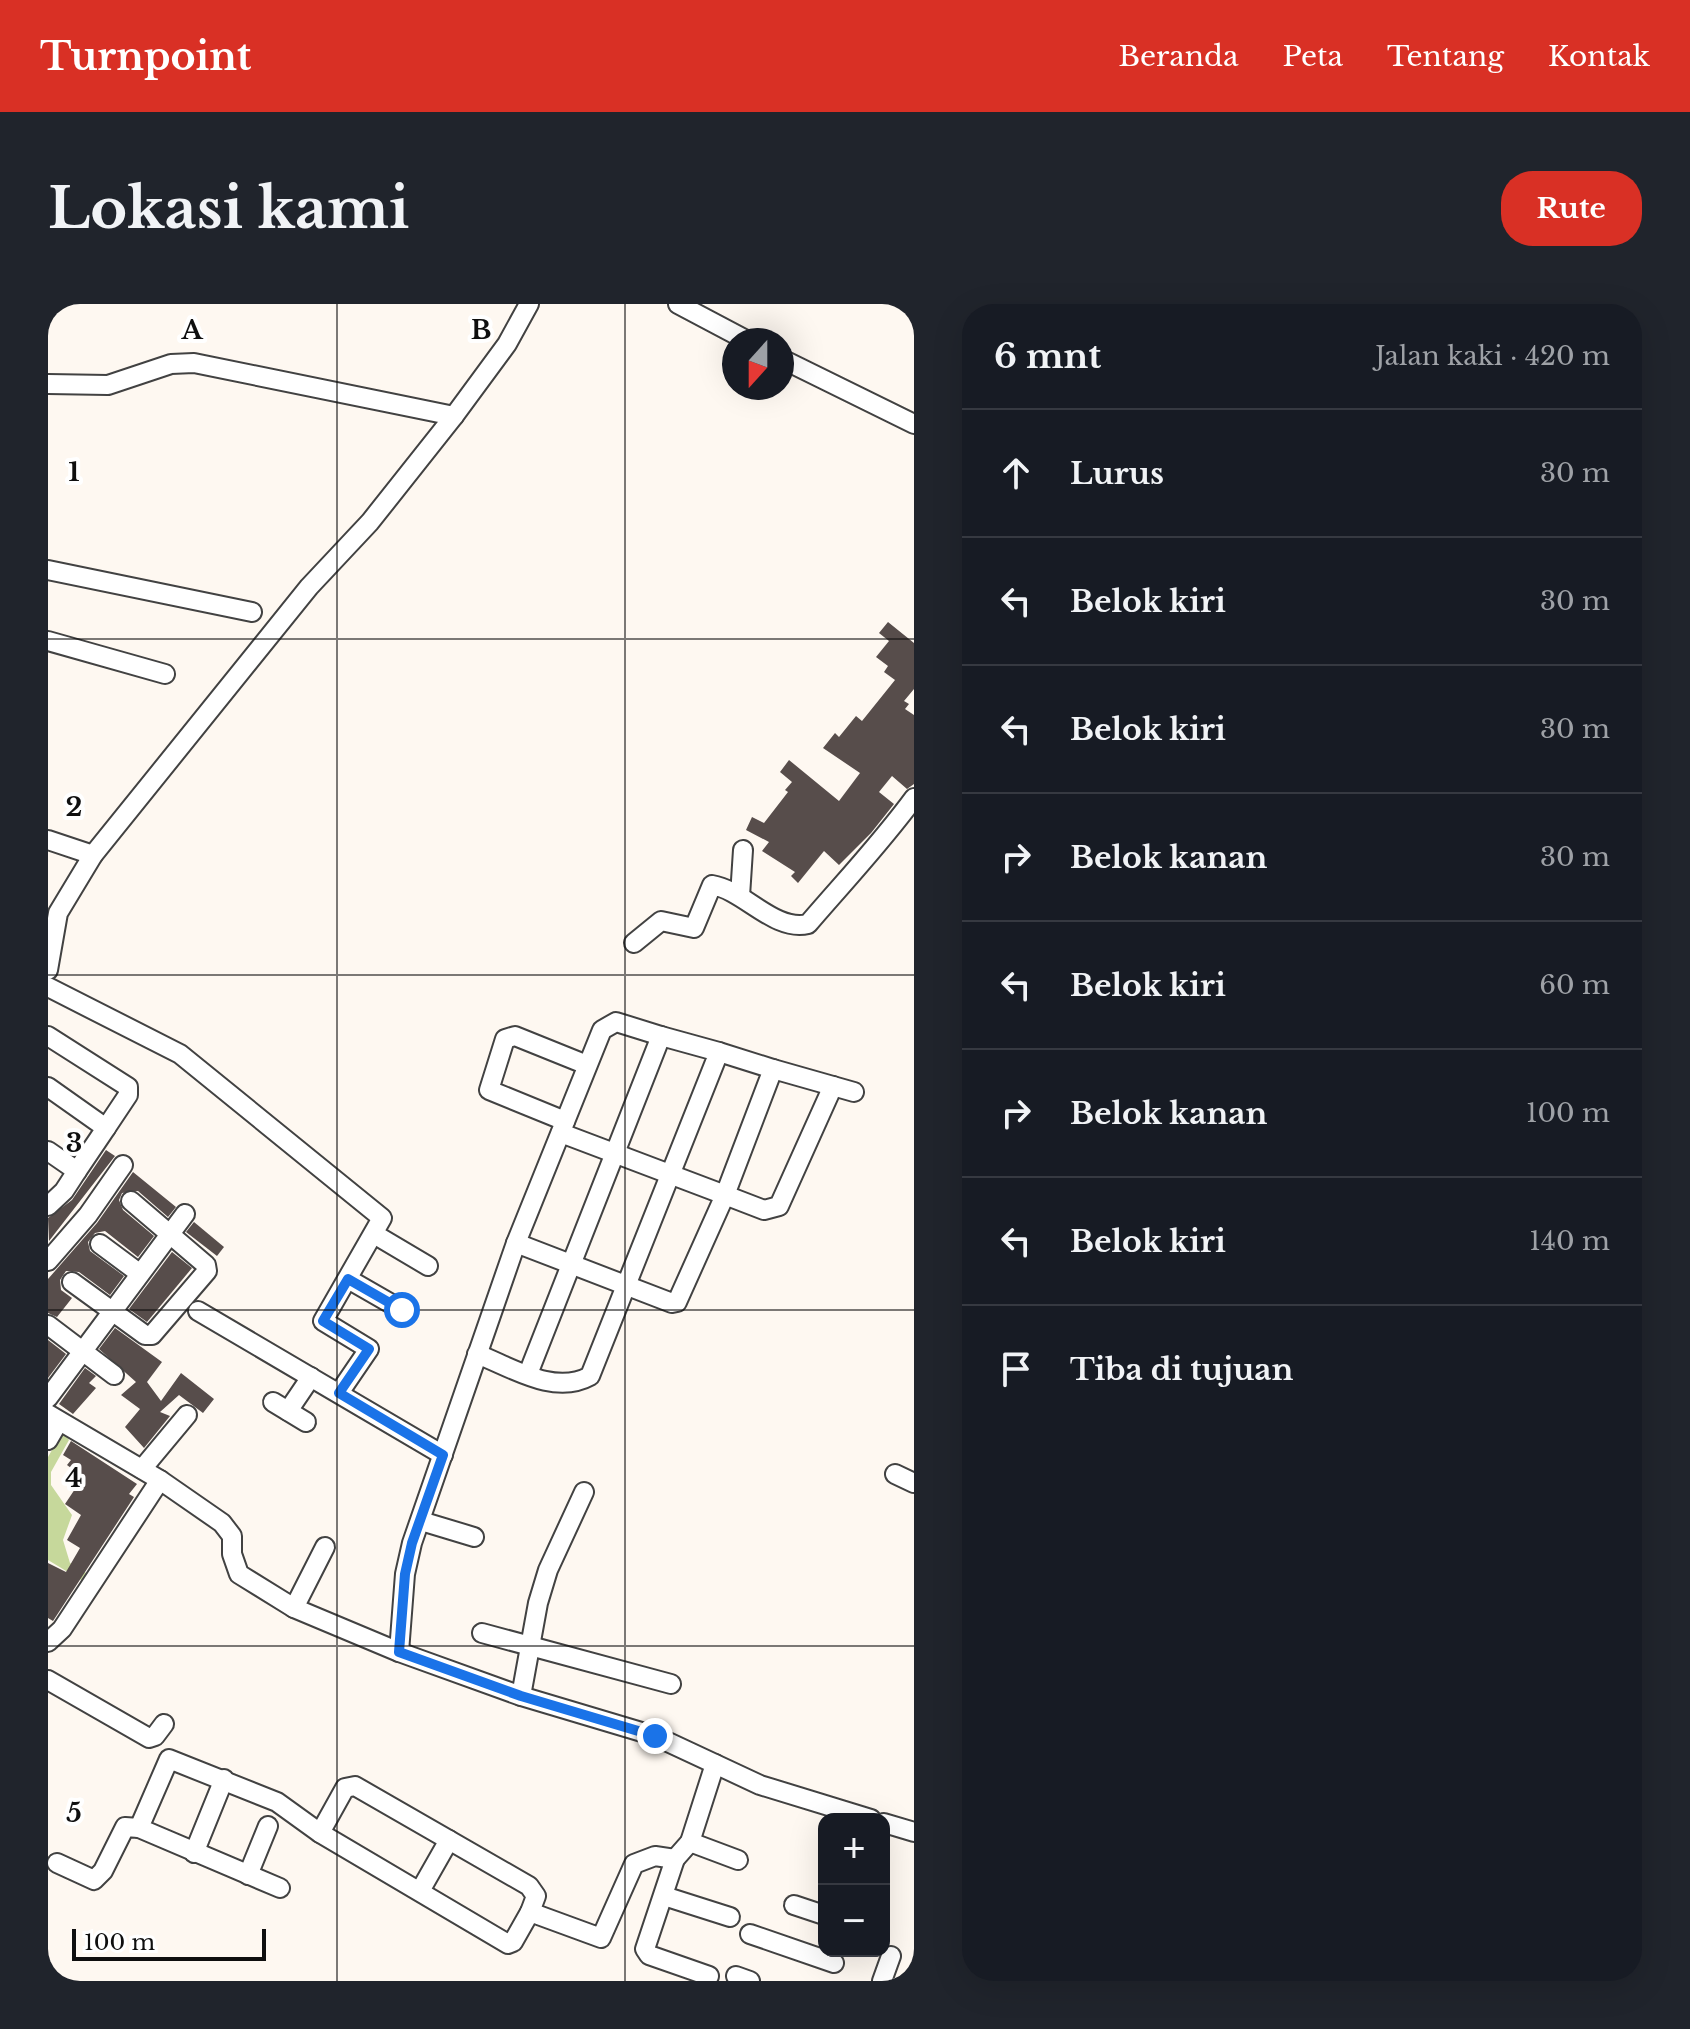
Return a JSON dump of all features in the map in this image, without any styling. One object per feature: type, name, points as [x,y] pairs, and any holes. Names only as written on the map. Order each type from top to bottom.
[{"type":"street","points":[[48,970],[53,912],[93,855],[309,587],[370,522],[454,416],[507,344],[529,304]]},
{"type":"street","points":[[678,304],[723,328]]},
{"type":"street","points":[[48,384],[108,385],[171,364],[194,363],[454,416]]},
{"type":"street","points":[[794,365],[914,424]]},
{"type":"street","points":[[48,570],[252,612]]},
{"type":"street","points":[[48,641],[165,674]]},
{"type":"street","points":[[634,943],[661,921],[694,928],[712,885],[740,896],[781,921],[808,924],[824,902],[911,811]]},
{"type":"street","points":[[48,840],[93,855]]},
{"type":"street","points":[[740,896],[743,850]]},
{"type":"street","points":[[48,987],[180,1054],[382,1218],[323,1321],[369,1349],[339,1393]]},
{"type":"street","points":[[399,1652],[405,1574],[421,1521],[516,1243],[602,1030],[609,1023],[854,1092]]},
{"type":"street","points":[[48,1036],[128,1087],[128,1095],[64,1191],[48,1206]]},
{"type":"street","points":[[587,1065],[515,1036],[505,1039],[489,1090],[615,1152],[764,1210],[779,1206],[833,1086]]},
{"type":"street","points":[[528,1374],[661,1036]]},
{"type":"street","points":[[477,1354],[563,1384],[577,1383],[590,1376],[719,1052]]},
{"type":"street","points":[[516,1243],[677,1302],[725,1195],[773,1069]]},
{"type":"street","points":[[48,1087],[106,1128]]},
{"type":"street","points":[[48,1151],[77,1171]]},
{"type":"street","points":[[48,1261],[88,1215],[123,1165]]},
{"type":"street","points":[[72,1282],[145,1335],[152,1335],[207,1271],[206,1265],[131,1201]]},
{"type":"street","points":[[48,1398],[185,1214]]},
{"type":"street","points":[[374,1234],[428,1266]]},
{"type":"street","points":[[100,1244],[139,1273]]},
{"type":"street","points":[[348,1279],[402,1310]]},
{"type":"street","points":[[198,1311],[443,1455]]},
{"type":"street","points":[[48,1325],[114,1375]]},
{"type":"street","points":[[306,1422],[280,1407],[311,1377]]},
{"type":"street","points":[[142,1469],[187,1415]]},
{"type":"street","points":[[48,1440],[54,1417],[160,1480],[229,1530],[239,1574],[294,1608],[399,1652],[521,1696],[658,1727],[715,1764],[760,1785],[851,1813]]},
{"type":"street","points":[[895,1474],[914,1483]]},
{"type":"street","points":[[48,1642],[62,1629],[160,1480]]},
{"type":"street","points":[[521,1696],[538,1603],[548,1570],[584,1492]]},
{"type":"street","points":[[421,1521],[474,1537]]},
{"type":"street","points":[[294,1608],[325,1547]]},
{"type":"street","points":[[482,1633],[671,1684]]},
{"type":"street","points":[[48,1680],[149,1738],[155,1736],[164,1724]]},
{"type":"street","points":[[139,1828],[169,1759],[277,1802],[320,1833],[508,1944],[513,1942],[536,1896],[529,1886],[349,1785],[320,1833]]},
{"type":"street","points":[[709,1976],[646,1953],[675,1859],[690,1842],[715,1764]]},
{"type":"street","points":[[194,1853],[224,1779]]},
{"type":"street","points":[[890,1825],[914,1832]]},
{"type":"street","points":[[248,1875],[268,1826]]},
{"type":"street","points":[[57,1863],[94,1880],[103,1871],[125,1827],[139,1828],[280,1888]]},
{"type":"street","points":[[420,1891],[449,1840]]},
{"type":"street","points":[[690,1842],[738,1860]]},
{"type":"street","points":[[530,1912],[601,1938],[634,1864],[640,1859],[655,1856],[675,1859]]},
{"type":"street","points":[[664,1896],[730,1917]]},
{"type":"street","points":[[794,1905],[818,1913]]},
{"type":"street","points":[[750,1934],[818,1952]]},
{"type":"street","points":[[882,1981],[891,1956]]},
{"type":"street","points":[[828,1981],[836,1957]]},
{"type":"green space","points":[[63,1431],[69,1440],[51,1472],[51,1485],[72,1515],[63,1540],[70,1563],[91,1576],[86,1583],[48,1560],[48,1457]]},
{"type":"building","points":[[888,622],[914,643],[914,689],[904,701],[909,704],[905,709],[914,715],[914,784],[907,789],[892,776],[879,792],[894,804],[871,833],[839,865],[824,851],[798,883],[791,876],[795,872],[762,851],[769,842],[746,830],[752,817],[764,823],[788,792],[785,790],[792,782],[780,772],[789,760],[839,801],[860,773],[823,748],[835,733],[839,737],[856,716],[862,721],[895,680],[884,672],[888,666],[876,657],[889,641],[879,633]]},
{"type":"building","points":[[106,1150],[115,1156],[49,1241],[48,1218],[72,1200]]},
{"type":"building","points":[[133,1172],[176,1207],[168,1217],[138,1191],[122,1193],[119,1200],[123,1210],[154,1236],[138,1257],[105,1231],[95,1233],[88,1242],[90,1251],[124,1276],[110,1295],[79,1272],[66,1271],[60,1280],[61,1290],[72,1298],[57,1317],[48,1313],[48,1279],[97,1223]]},
{"type":"building","points":[[194,1222],[224,1247],[217,1256],[186,1232]]},
{"type":"building","points":[[172,1252],[192,1268],[147,1322],[129,1309]]},
{"type":"building","points":[[115,1328],[162,1362],[147,1382],[161,1401],[181,1373],[214,1399],[203,1413],[179,1395],[160,1412],[170,1416],[144,1448],[125,1427],[140,1409],[121,1395],[136,1382],[99,1349]]},
{"type":"building","points":[[48,1340],[66,1354],[48,1378]]},
{"type":"building","points":[[85,1368],[96,1376],[89,1383],[96,1388],[73,1414],[59,1404]]},
{"type":"building","points":[[71,1441],[137,1484],[129,1494],[134,1497],[53,1621],[48,1618],[48,1563],[66,1572],[80,1548],[67,1540],[81,1515],[65,1504],[83,1477],[67,1465],[71,1460],[63,1455]]},
{"type":"route","points":[[402,1310],[348,1279],[323,1321],[369,1349],[339,1393],[443,1455],[412,1543],[405,1574],[399,1652],[521,1696],[655,1736]]}]
